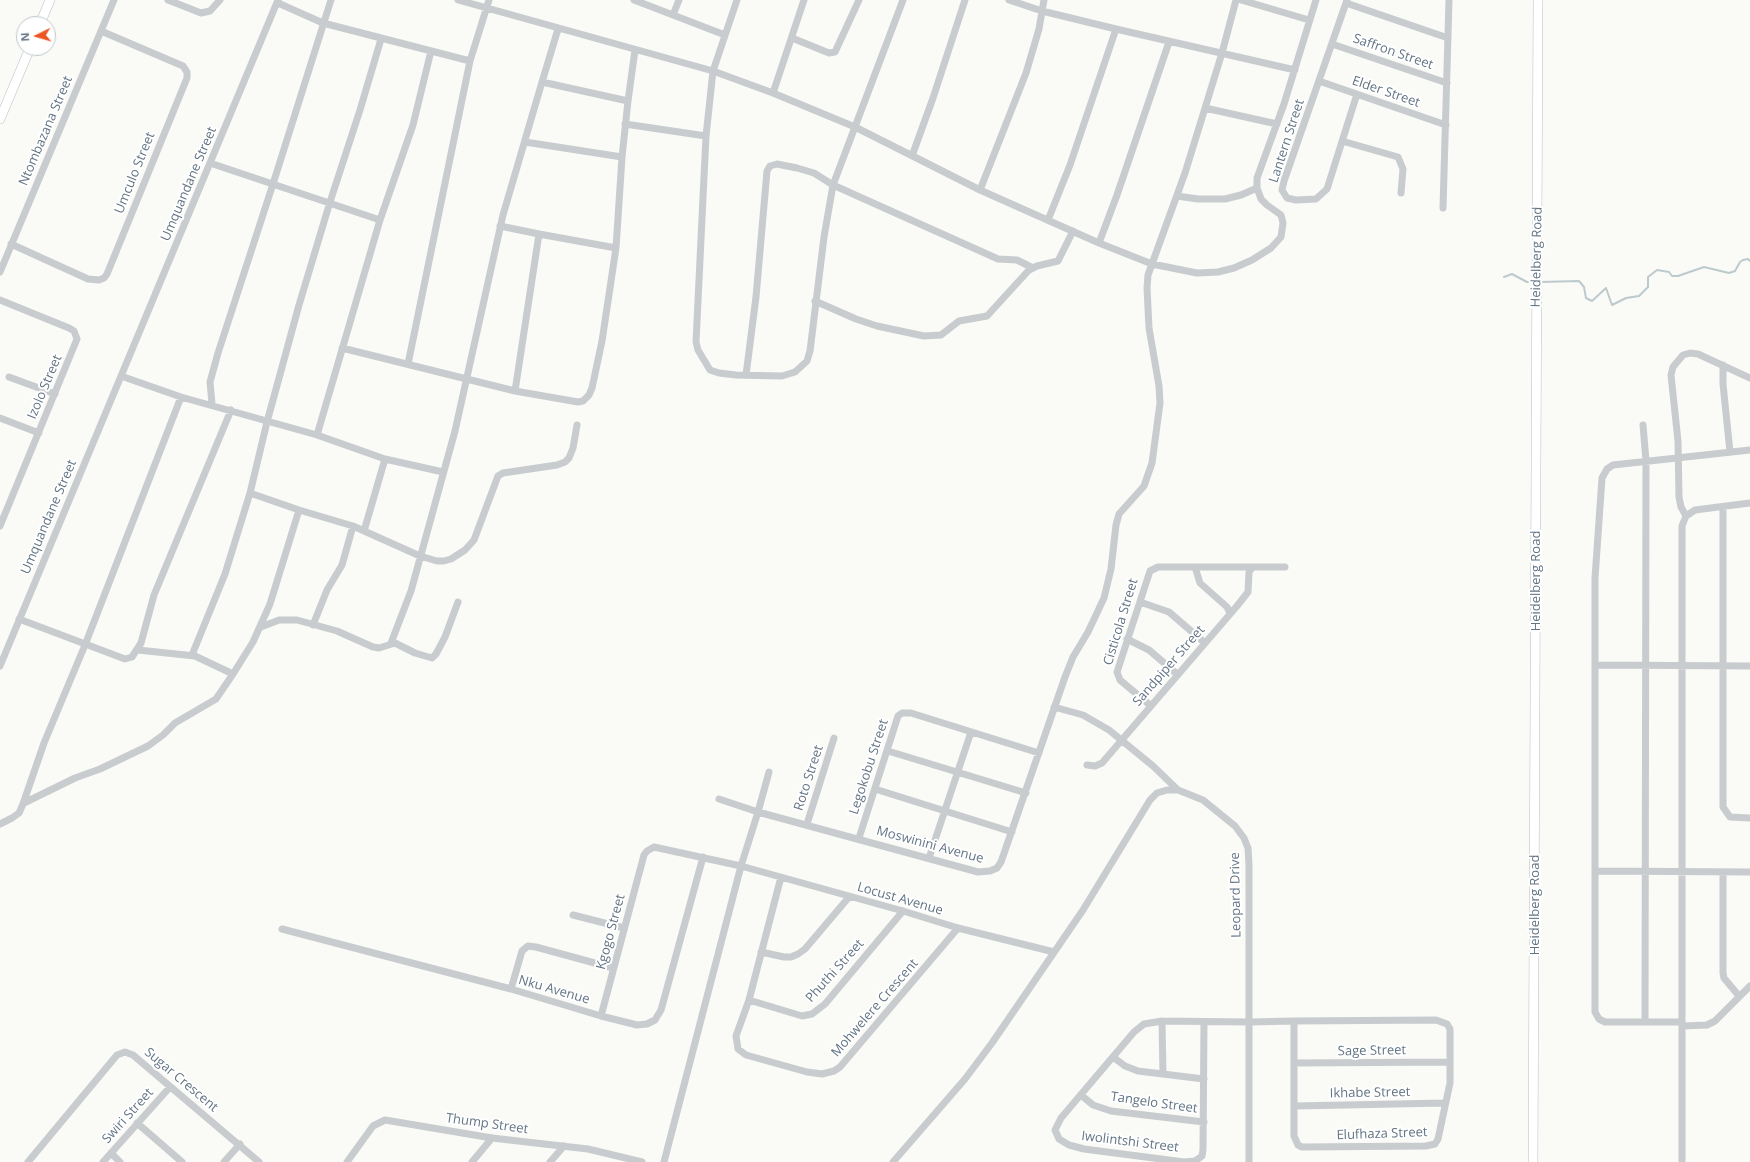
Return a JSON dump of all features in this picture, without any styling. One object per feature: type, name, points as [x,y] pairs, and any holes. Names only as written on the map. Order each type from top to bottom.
[{"type":"main road","points":[[43,16],[50,0]]},
{"type":"main road","name":"Heidelberg Road","points":[[1533,1162],[1536,744],[1536,293],[1538,0]]},
{"type":"main road","points":[[0,119],[27,56]]},
{"type":"street","name":"Ntombazana Street","points":[[0,272],[114,0]]},
{"type":"street","points":[[168,0],[201,13],[210,11],[220,0]]},
{"type":"street","points":[[212,404],[210,388],[211,375],[274,184],[330,0]]},
{"type":"street","points":[[458,0],[713,71],[773,93],[855,127],[980,190],[1099,243],[1152,264],[1197,273],[1218,272],[1234,268],[1252,260],[1271,248],[1281,237],[1283,224],[1281,216],[1261,199],[1257,188],[1258,178],[1277,124],[1316,0]]},
{"type":"street","points":[[408,364],[470,61],[489,0]]},
{"type":"street","points":[[634,0],[725,35]]},
{"type":"street","points":[[673,15],[679,0]]},
{"type":"street","points":[[737,0],[713,71],[706,136],[697,344],[704,362],[710,370],[720,373],[782,376],[795,372],[801,368],[809,357],[824,237],[833,185],[902,0]]},
{"type":"street","points":[[773,93],[804,0]]},
{"type":"street","points":[[792,38],[829,53],[835,52],[860,0]]},
{"type":"street","points":[[912,156],[934,98],[966,0]]},
{"type":"street","points":[[1009,0],[1116,29],[1294,70]]},
{"type":"street","points":[[980,190],[1026,73],[1039,29],[1044,0]]},
{"type":"street","name":"Moswinini Avenue","points":[[719,799],[758,812],[859,838],[978,872],[990,871],[997,868],[1001,862],[1026,793],[1054,707],[1070,665],[1104,598],[1111,569],[1116,525],[1119,514],[1144,486],[1152,463],[1160,403],[1159,386],[1148,320],[1147,283],[1152,264],[1177,196],[1222,53],[1236,0]]},
{"type":"street","points":[[1241,0],[1310,20]]},
{"type":"street","points":[[1444,208],[1450,0]]},
{"type":"street","points":[[278,1],[324,23],[470,61]]},
{"type":"street","name":"Umquandane Street","points":[[0,666],[278,1]]},
{"type":"street","points":[[1346,2],[1448,38]]},
{"type":"street","name":"Lantern Street","points":[[1346,2],[1284,181],[1282,190],[1286,198],[1296,200],[1316,199],[1327,189],[1357,94]]},
{"type":"street","points":[[391,643],[403,616],[443,472],[467,380],[500,226],[558,29]]},
{"type":"street","points":[[1048,220],[1070,164],[1116,29]]},
{"type":"street","name":"Umculo Street","points":[[11,244],[88,279],[99,280],[104,278],[107,274],[187,78],[187,72],[183,66],[101,31]]},
{"type":"street","points":[[192,655],[225,574],[250,493],[267,422],[330,202],[381,39]]},
{"type":"street","points":[[1099,243],[1117,195],[1169,42]]},
{"type":"street","name":"Saffron Street","points":[[1332,44],[1447,83]]},
{"type":"street","points":[[342,348],[515,391],[578,402],[583,401],[589,395],[602,341],[616,248],[625,124],[635,50]]},
{"type":"street","points":[[317,435],[380,220],[413,125],[431,51]]},
{"type":"street","points":[[542,82],[628,100]]},
{"type":"street","name":"Elder Street","points":[[1319,82],[1446,125]]},
{"type":"street","points":[[1204,108],[1277,124]]},
{"type":"street","points":[[625,124],[706,136]]},
{"type":"street","points":[[1342,141],[1398,157],[1403,169],[1401,193]]},
{"type":"street","points":[[525,142],[622,157]]},
{"type":"street","points":[[210,163],[380,220]]},
{"type":"street","points":[[746,375],[756,297],[767,171],[770,166],[777,164],[814,173],[833,185],[998,259],[1018,260],[1032,268]]},
{"type":"street","points":[[1177,196],[1198,199],[1225,199],[1241,195],[1257,188]]},
{"type":"street","points":[[500,226],[616,248]]},
{"type":"street","points":[[815,302],[877,326],[924,336],[941,335],[959,322],[987,316],[1032,268],[1058,261],[1073,231]]},
{"type":"street","points":[[515,391],[539,234]]},
{"type":"street","name":"Izolo Street","points":[[0,300],[69,328],[76,335],[76,345],[0,526]]},
{"type":"street","points":[[1686,516],[1681,507],[1679,497],[1678,458],[1671,375],[1673,367],[1683,355],[1690,352],[1698,354],[1750,378]]},
{"type":"street","points":[[1723,365],[1723,384],[1730,452]]},
{"type":"street","points":[[9,376],[55,394]]},
{"type":"street","points":[[121,376],[182,397],[212,404],[267,422],[317,435],[385,459],[443,472]]},
{"type":"street","points":[[0,824],[12,818],[24,803],[44,743],[85,645],[182,397]]},
{"type":"street","points":[[19,619],[125,659],[132,657],[138,650],[154,595],[231,410]]},
{"type":"street","points":[[0,418],[39,433]]},
{"type":"street","points":[[250,493],[299,510],[353,526],[420,556],[437,561],[444,561],[451,559],[469,546],[474,540],[498,476],[503,473],[557,465],[565,462],[569,458],[573,448],[577,425]]},
{"type":"street","points":[[1643,425],[1646,461],[1645,1022]]},
{"type":"street","points":[[1750,450],[1613,465],[1607,469],[1602,478],[1595,578],[1595,1012],[1599,1019],[1605,1022],[1707,1025],[1715,1021],[1750,986]]},
{"type":"street","points":[[364,531],[385,459]]},
{"type":"street","points":[[1682,1162],[1682,526],[1686,516],[1695,510],[1750,503]]},
{"type":"street","points":[[1723,507],[1723,807],[1730,817],[1750,818]]},
{"type":"street","points":[[24,803],[75,778],[100,769],[148,746],[163,735],[175,723],[216,699],[261,627],[270,604],[299,510]]},
{"type":"street","points":[[313,625],[328,590],[342,565],[353,526]]},
{"type":"street","name":"Cisticola Street","points":[[1150,706],[1123,683],[1118,676],[1118,667],[1148,575],[1158,567],[1285,567]]},
{"type":"street","points":[[1195,567],[1200,583],[1227,607],[1230,613]]},
{"type":"street","name":"Sandpiper Street","points":[[1087,765],[1095,766],[1102,763],[1248,592],[1249,572],[1252,568]]},
{"type":"street","points":[[261,627],[279,620],[297,620],[337,631],[373,647],[379,648],[391,643],[397,643],[415,653],[432,658],[436,654],[445,637],[458,602]]},
{"type":"street","points":[[1140,602],[1169,612],[1205,643]]},
{"type":"street","points":[[1127,639],[1149,650],[1177,674]]},
{"type":"street","points":[[138,650],[192,655],[233,674]]},
{"type":"street","points":[[1596,666],[1750,666]]},
{"type":"street","name":"Leopard Drive","points":[[1054,707],[1083,715],[1095,721],[1154,766],[1178,790],[1203,800],[1235,826],[1244,838],[1248,848],[1249,865],[1249,1162]]},
{"type":"street","name":"Legokobu Street","points":[[859,838],[898,716],[902,713],[911,714],[971,732]]},
{"type":"street","points":[[929,858],[971,732],[1039,753]]},
{"type":"street","name":"Roto Street","points":[[807,824],[834,738]]},
{"type":"street","points":[[888,751],[958,771],[1026,793]]},
{"type":"street","points":[[664,1162],[741,866],[769,772]]},
{"type":"street","points":[[875,789],[1012,832]]},
{"type":"street","points":[[893,1162],[977,1064],[1054,952],[1131,835],[1150,800],[1157,794],[1167,790],[1178,790]]},
{"type":"street","name":"Locust Avenue","points":[[644,855],[650,848],[659,847],[703,857],[741,866],[903,911],[958,928],[1054,952]]},
{"type":"street","name":"Kgogo Street","points":[[601,1016],[644,855]]},
{"type":"street","name":"Nku Avenue","points":[[282,929],[511,989],[601,1016],[642,1025],[652,1022],[659,1015],[703,857]]},
{"type":"street","points":[[1595,871],[1750,872]]},
{"type":"street","points":[[1723,872],[1723,973],[1724,978],[1739,996]]},
{"type":"street","name":"Mohwelere Crescent","points":[[781,878],[749,1000],[736,1036],[738,1049],[741,1052],[807,1072],[822,1074],[834,1071],[840,1067],[958,928]]},
{"type":"street","points":[[761,952],[784,957],[798,954],[849,897]]},
{"type":"street","name":"Phuthi Street","points":[[749,1000],[802,1016],[812,1014],[825,1004],[903,911]]},
{"type":"street","points":[[573,915],[624,928]]},
{"type":"street","points":[[511,989],[522,951],[528,946],[613,968]]},
{"type":"street","points":[[1162,1021],[1163,1074]]},
{"type":"street","name":"Iwolintshi Street","points":[[1204,1022],[1204,1122],[1202,1156],[1195,1161],[1170,1160],[1075,1148],[1060,1139],[1055,1130],[1061,1118],[1139,1027],[1151,1022],[1162,1021],[1250,1022]]},
{"type":"street","name":"Elufhaza Street","points":[[1250,1022],[1294,1021],[1442,1021],[1447,1024],[1450,1029],[1450,1083],[1438,1140],[1431,1146],[1302,1147],[1298,1145],[1294,1139],[1294,1021]]},
{"type":"street","name":"Sugar Crescent","points":[[28,1162],[117,1055],[128,1052],[240,1144],[259,1162]]},
{"type":"street","points":[[1113,1057],[1125,1066],[1132,1069],[1204,1079]]},
{"type":"street","name":"Sage Street","points":[[1294,1064],[1450,1062]]},
{"type":"street","name":"Swiri Street","points":[[103,1162],[170,1087]]},
{"type":"street","name":"Tangelo Street","points":[[1081,1095],[1093,1105],[1111,1111],[1204,1122]]},
{"type":"street","name":"Ikhabe Street","points":[[1295,1106],[1445,1103]]},
{"type":"street","name":"Thump Street","points":[[347,1162],[373,1126],[380,1121],[385,1120],[492,1138],[588,1149],[625,1160],[642,1162]]},
{"type":"street","points":[[137,1123],[182,1162]]},
{"type":"street","points":[[472,1162],[492,1138]]},
{"type":"street","points":[[224,1162],[240,1144]]},
{"type":"street","points":[[550,1162],[564,1146]]},
{"type":"street","points":[[111,1154],[120,1162]]},
{"type":"waterway","points":[[1540,282],[1579,281],[1584,287],[1586,298],[1592,301],[1606,288],[1612,305],[1626,298],[1639,296],[1648,287],[1648,277],[1657,270],[1669,272],[1672,276],[1678,276],[1704,267],[1729,273],[1735,271],[1740,262],[1743,260],[1748,259],[1750,261]]},
{"type":"waterway","points":[[1504,277],[1512,274],[1527,282],[1534,282]]}]
